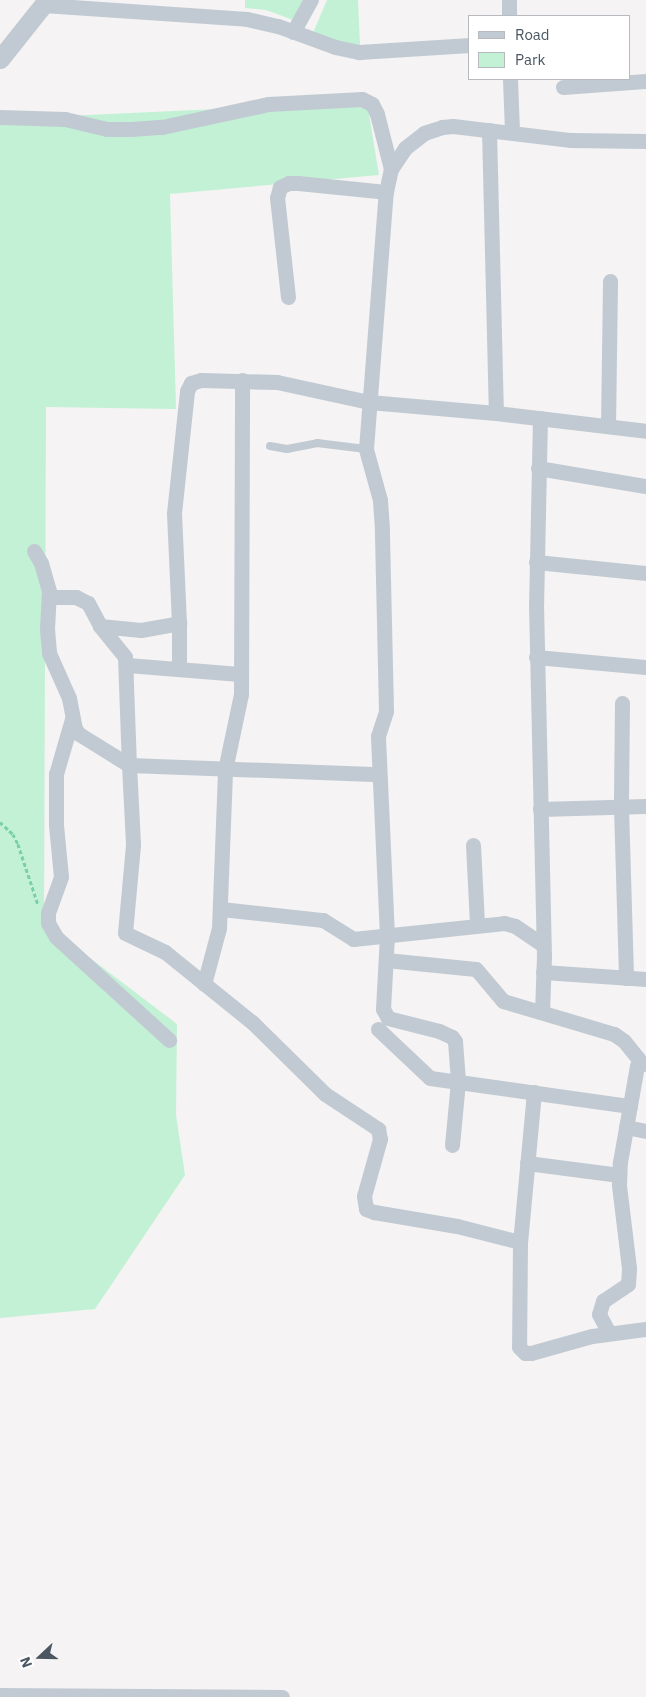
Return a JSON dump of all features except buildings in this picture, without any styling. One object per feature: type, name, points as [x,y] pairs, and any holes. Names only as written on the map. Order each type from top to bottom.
[{"type":"street","points":[[293,32],[311,0]]},
{"type":"street","points":[[509,0],[509,15]]},
{"type":"street","points":[[0,59],[45,3],[224,16],[265,22],[335,47],[359,52],[468,45]]},
{"type":"street","points":[[510,80],[512,132]]},
{"type":"street","points":[[564,87],[646,81]]},
{"type":"street","points":[[0,117],[65,119],[107,129],[131,129],[162,127],[268,104],[362,99],[375,108],[391,169]]},
{"type":"street","points":[[452,1146],[458,1081],[457,1047],[452,1037],[439,1031],[392,1019],[385,1016],[383,1009],[387,936],[378,736],[386,711],[382,529],[380,500],[366,449],[378,319],[386,192],[391,169],[405,148],[424,133],[453,126],[571,140],[646,141]]},
{"type":"street","points":[[489,130],[496,412]]},
{"type":"street","points":[[288,297],[277,198],[280,187],[289,183],[298,183],[386,192]]},
{"type":"street","points":[[608,426],[610,281]]},
{"type":"street","points":[[204,984],[215,947],[221,909],[225,770],[241,694],[242,380]]},
{"type":"street","points":[[179,668],[174,513],[187,391],[191,383],[196,381],[242,380],[302,386],[369,402],[496,412],[646,431]]},
{"type":"street","points":[[540,418],[536,562],[536,657],[543,945],[542,1012]]},
{"type":"street","points":[[538,468],[646,486]]},
{"type":"street","points":[[34,551],[47,579],[49,597],[48,648],[69,698],[72,719],[79,734],[129,765],[225,770],[379,774]]},
{"type":"street","points":[[536,562],[646,573]]},
{"type":"street","points":[[49,597],[69,596],[88,603],[100,626],[125,657],[127,665],[133,845],[125,932],[165,952],[253,1023],[330,1098],[380,1132],[380,1139],[364,1196],[366,1209],[457,1226],[520,1242]]},
{"type":"street","points":[[100,626],[141,630],[179,623]]},
{"type":"street","points":[[536,657],[646,667]]},
{"type":"street","points":[[127,665],[240,674]]},
{"type":"street","points":[[622,703],[621,807],[626,978]]},
{"type":"street","points":[[72,719],[56,774],[56,818],[61,876],[48,913],[48,923],[56,937],[169,1040]]},
{"type":"street","points":[[540,809],[646,806]]},
{"type":"street","points":[[473,845],[477,924]]},
{"type":"street","points":[[221,909],[323,920],[353,939],[477,924],[504,923],[515,926],[543,945]]},
{"type":"street","points":[[386,960],[476,969],[503,1001],[614,1034],[624,1041],[644,1063],[637,1066],[619,1175],[621,1218],[629,1279],[624,1289],[604,1302],[600,1308],[599,1314],[609,1333]]},
{"type":"street","points":[[543,972],[646,979]]},
{"type":"street","points":[[378,1029],[426,1076],[630,1106]]},
{"type":"street","points":[[534,1092],[520,1242],[518,1341],[522,1351],[531,1353],[575,1340],[609,1333],[646,1329]]},
{"type":"street","points":[[626,1127],[646,1131]]},
{"type":"street","points":[[527,1163],[619,1175]]},
{"type":"street","points":[[0,1695],[282,1697]]},
{"type":"lane","points":[[270,446],[287,449],[317,443],[366,449]]},
{"type":"path","points":[[0,822],[13,834],[18,844],[32,890],[48,923]]},
{"type":"green space","points":[[245,0],[311,0],[293,20],[266,10],[245,8]]},
{"type":"green space","points":[[327,0],[358,0],[360,45],[342,44],[313,33]]},
{"type":"green space","points":[[367,102],[379,175],[170,194],[176,409],[46,407],[44,923],[177,1024],[176,1115],[185,1175],[95,1309],[0,1318],[0,119]]}]
